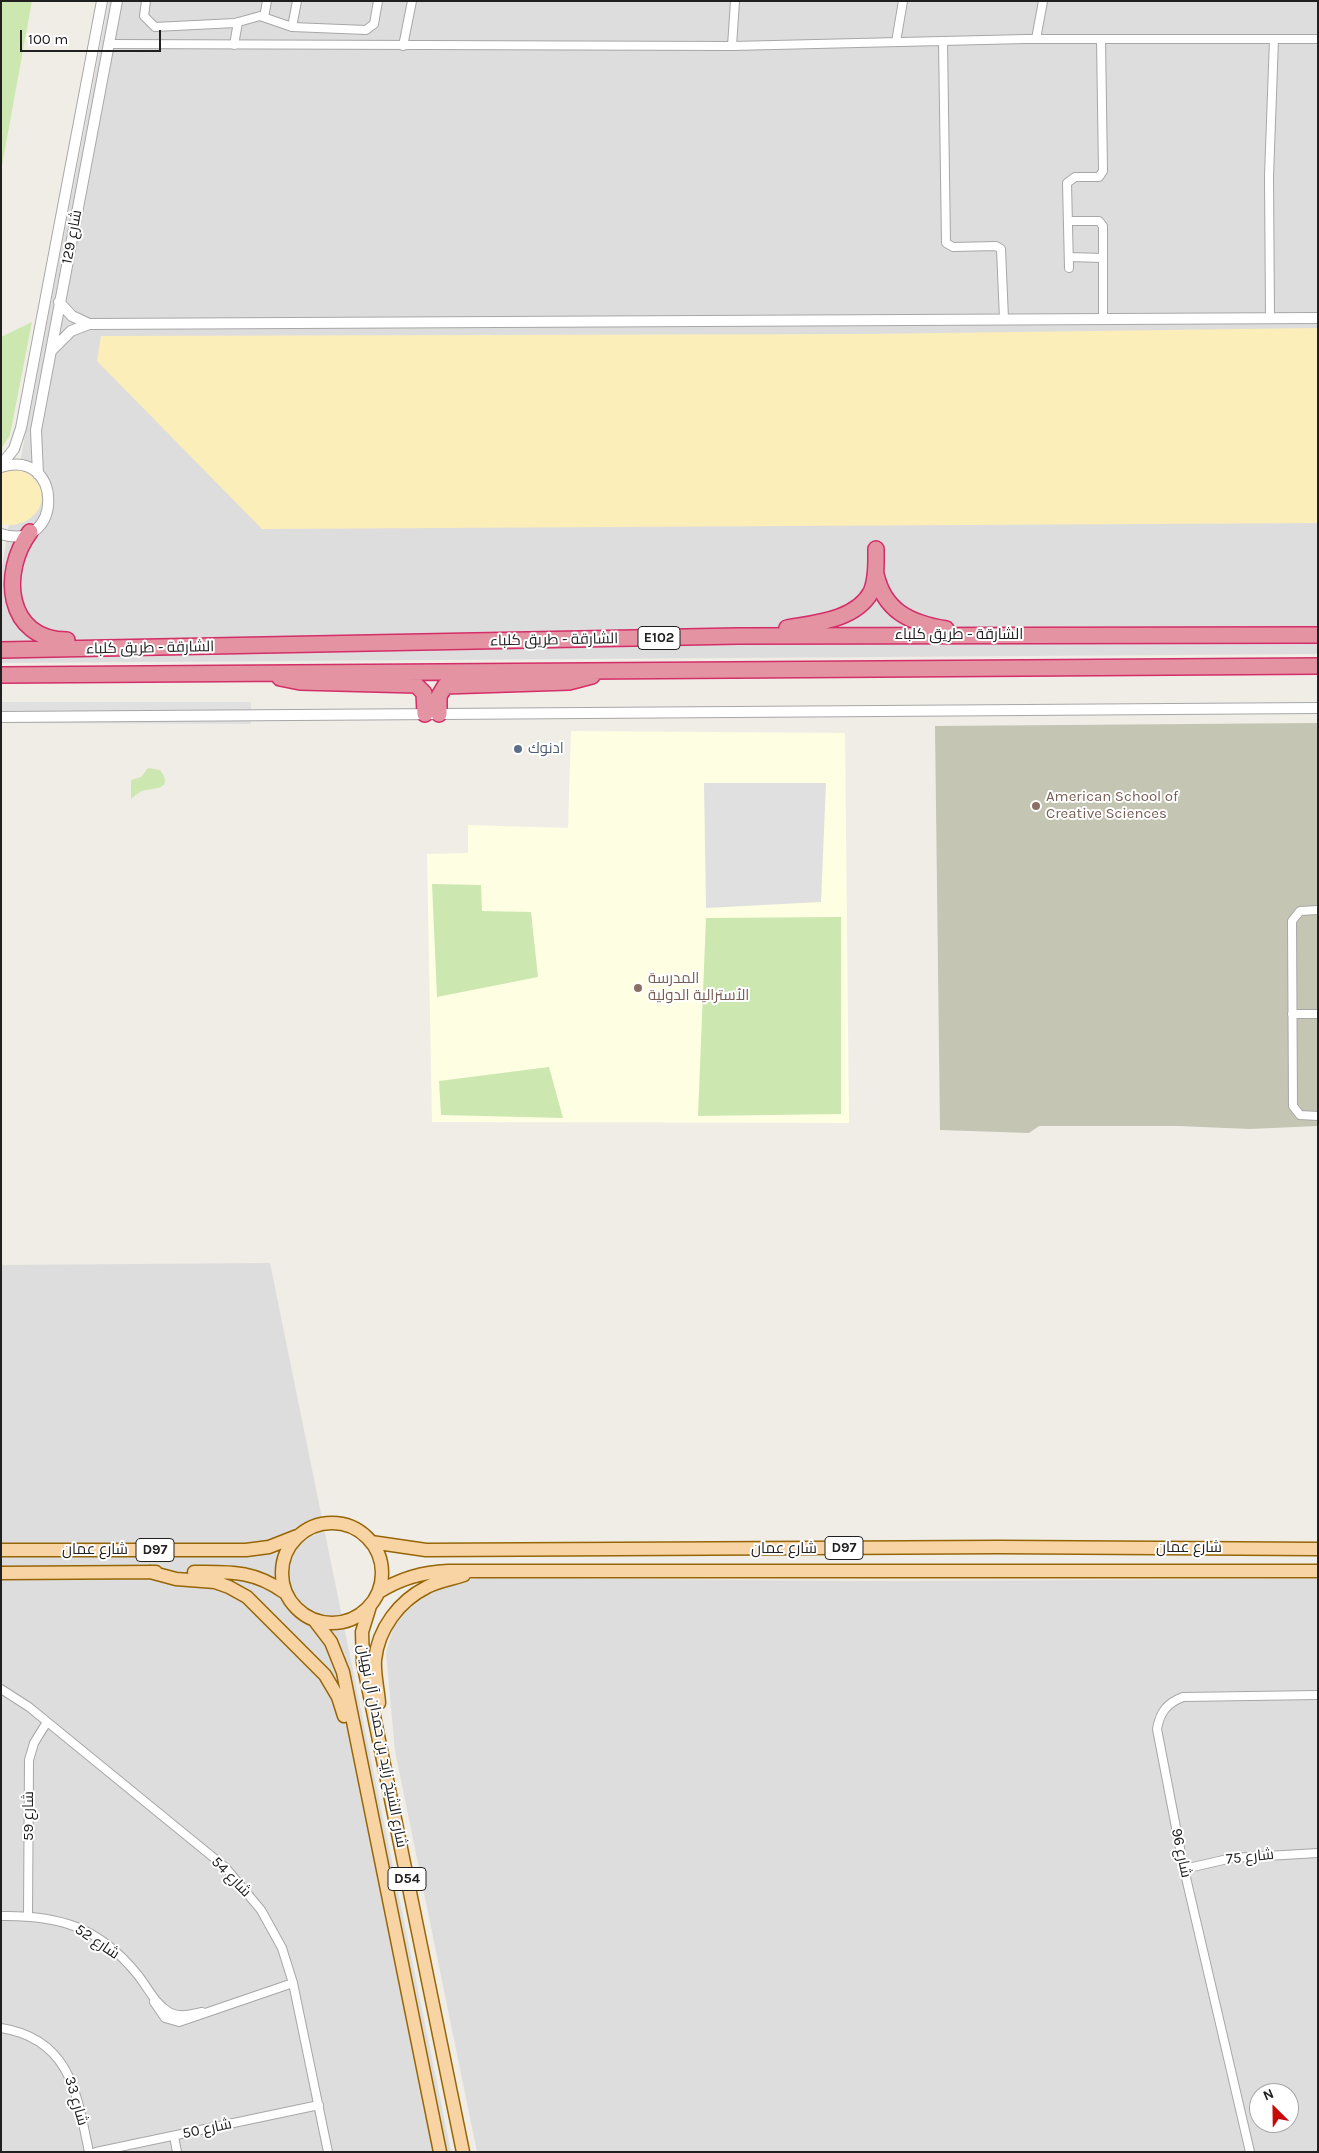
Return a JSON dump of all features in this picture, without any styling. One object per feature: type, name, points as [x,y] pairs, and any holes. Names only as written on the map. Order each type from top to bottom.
[{"type":"highway","points":[[30,532],[15,553],[11,566],[9,589],[11,600],[22,621],[31,630],[49,639],[295,640],[344,645]]},
{"type":"highway","points":[[876,549],[876,572],[880,590],[894,610],[914,621],[935,627],[983,634]]},
{"type":"highway","points":[[738,636],[835,618],[855,609],[871,591],[876,572]]},
{"type":"highway","name":"الشارقة - طريق كلباء","points":[[1,650],[344,645],[738,636],[983,634],[1318,635]]},
{"type":"highway","name":"الشارقة - طريق كلباء","points":[[1,675],[1318,666]]},
{"type":"highway","points":[[432,714],[445,686],[569,682],[604,671]]},
{"type":"highway","points":[[265,672],[300,682],[416,685],[424,693],[432,714]]},
{"type":"main road","points":[[333,1523],[348,1525],[361,1532],[371,1542],[378,1553],[382,1566],[382,1579],[379,1592],[370,1606],[359,1616],[345,1622],[330,1624],[315,1621],[302,1614],[291,1604],[284,1592],[281,1574],[284,1557],[292,1542],[305,1530],[333,1523]]},
{"type":"main road","name":"شارع عمان","points":[[1,1550],[246,1550],[280,1543],[305,1530]]},
{"type":"main road","name":"شارع عمان","points":[[371,1542],[426,1550],[999,1547],[1318,1549]]},
{"type":"main road","name":"شارع عمان","points":[[379,1592],[391,1584],[419,1574],[448,1571],[970,1569],[1318,1571]]},
{"type":"main road","points":[[150,1572],[176,1579],[215,1582],[229,1587],[247,1598],[330,1682],[341,1705],[350,1742],[359,1751]]},
{"type":"main road","name":"شارع عمان","points":[[1,1573],[239,1572],[258,1577],[284,1592]]},
{"type":"main road","points":[[378,1734],[382,1722],[375,1660],[378,1646],[390,1620],[410,1598],[426,1587],[473,1572]]},
{"type":"main road","name":"شارع الشيخ زايد بن حمدان آل نهيان","points":[[370,1606],[362,1632],[362,1652],[463,2152]]},
{"type":"main road","name":"شارع الشيخ زايد بن حمدان آل نهيان","points":[[315,1621],[331,1642],[340,1662],[440,2152]]},
{"type":"street","name":"شارع 129","points":[[1,466],[14,449],[21,428],[102,1]]},
{"type":"street","name":"شارع 129","points":[[38,474],[36,430],[117,1]]},
{"type":"street","points":[[146,1],[144,16],[155,27],[238,22],[256,16],[292,27],[366,30],[374,24],[378,1]]},
{"type":"street","points":[[264,17],[267,1]]},
{"type":"street","points":[[292,27],[297,1]]},
{"type":"street","points":[[402,46],[412,1]]},
{"type":"street","points":[[732,46],[735,1]]},
{"type":"street","points":[[896,42],[903,1]]},
{"type":"street","points":[[1036,39],[1043,1]]},
{"type":"street","points":[[234,45],[238,22]]},
{"type":"street","points":[[109,44],[732,46],[1036,39],[1318,39]]},
{"type":"street","points":[[1069,268],[1066,186],[1069,180],[1075,177],[1096,178],[1103,171],[1101,39]]},
{"type":"street","points":[[1270,318],[1269,176],[1274,39]]},
{"type":"street","points":[[943,41],[946,243],[953,247],[996,246],[1001,248],[1004,319]]},
{"type":"street","points":[[1068,221],[1099,221],[1102,224],[1104,258],[1103,319]]},
{"type":"street","points":[[1069,257],[1104,258]]},
{"type":"street","points":[[59,302],[72,316],[89,324]]},
{"type":"street","points":[[51,351],[71,331],[89,324],[1318,318]]},
{"type":"street","points":[[1,466],[24,466],[38,474],[46,484],[49,505],[40,524],[30,532],[20,536],[1,534]]},
{"type":"street","points":[[1,717],[1318,708]]},
{"type":"street","points":[[1318,910],[1300,911],[1292,921],[1293,1106],[1300,1115],[1318,1116]]},
{"type":"street","points":[[1292,1014],[1318,1014]]},
{"type":"street","name":"شارع 54","points":[[1,1689],[19,1700],[47,1722],[225,1867],[250,1896],[272,1928],[282,1948],[293,1983],[328,2152]]},
{"type":"street","name":"شارع 96","points":[[1250,2152],[1184,1869],[1156,1729],[1164,1708],[1173,1701],[1183,1697],[1318,1695]]},
{"type":"street","name":"شارع 59","points":[[28,1915],[29,1760],[34,1742],[47,1722]]},
{"type":"street","name":"شارع 75","points":[[1184,1869],[1232,1858],[1318,1853]]},
{"type":"street","name":"شارع 52","points":[[1,1916],[28,1915],[62,1921],[91,1934],[117,1952],[163,2008],[173,2014],[183,2016],[202,2012],[293,1983]]},
{"type":"street","name":"شارع 33","points":[[1,2028],[33,2039],[50,2050],[63,2063],[76,2089],[90,2152]]},
{"type":"street","name":"شارع 50","points":[[96,2152],[319,2105]]},
{"type":"street","points":[[174,2136],[177,2152]]},
{"type":"shaded area","points":[[109,1],[1318,1],[1318,654],[1,663],[1,573],[13,499]]},
{"type":"shaded area","points":[[1,702],[251,702],[251,724],[1,723]]},
{"type":"shaded area","points":[[1318,723],[1318,1126],[1250,1129],[1178,1126],[1039,1126],[1029,1133],[940,1130],[935,726]]},
{"type":"shaded area","name":"المدرسة الأسترالية الدولية","points":[[571,731],[845,733],[849,1123],[432,1122],[427,854],[468,853],[468,825],[568,828]]},
{"type":"shaded area","points":[[704,783],[826,783],[821,902],[706,908]]},
{"type":"shaded area","points":[[270,1263],[451,2152],[1,2152],[1,1265]]},
{"type":"shaded area","points":[[478,1578],[868,1581],[1318,1579],[1318,2152],[477,2152],[395,1751],[386,1653],[393,1628],[409,1609],[429,1593],[450,1584]]},
{"type":"green space","points":[[1,1],[32,1],[1,171]]},
{"type":"green space","points":[[32,322],[10,435],[1,449],[1,337]]},
{"type":"green space","points":[[148,768],[160,770],[165,782],[155,789],[142,791],[131,799],[131,780],[141,777]]},
{"type":"green space","points":[[432,884],[481,885],[482,911],[531,912],[538,977],[437,997]]},
{"type":"green space","points":[[841,917],[841,1114],[698,1116],[706,918]]},
{"type":"green space","points":[[549,1067],[563,1118],[441,1115],[439,1081]]},
{"type":"sand","points":[[1318,328],[1318,523],[262,529],[97,361],[101,336],[867,334]]},
{"type":"sand","points":[[20,470],[32,477],[39,487],[42,496],[41,505],[30,519],[12,525],[1,524],[1,471]]},
{"type":"place","name":"ادنوك","points":[[518,749]]},
{"type":"place","name":"American School of Creative Sciences","points":[[1036,806]]},
{"type":"place","name":"المدرسة الأسترالية الدولية","points":[[638,988]]}]
